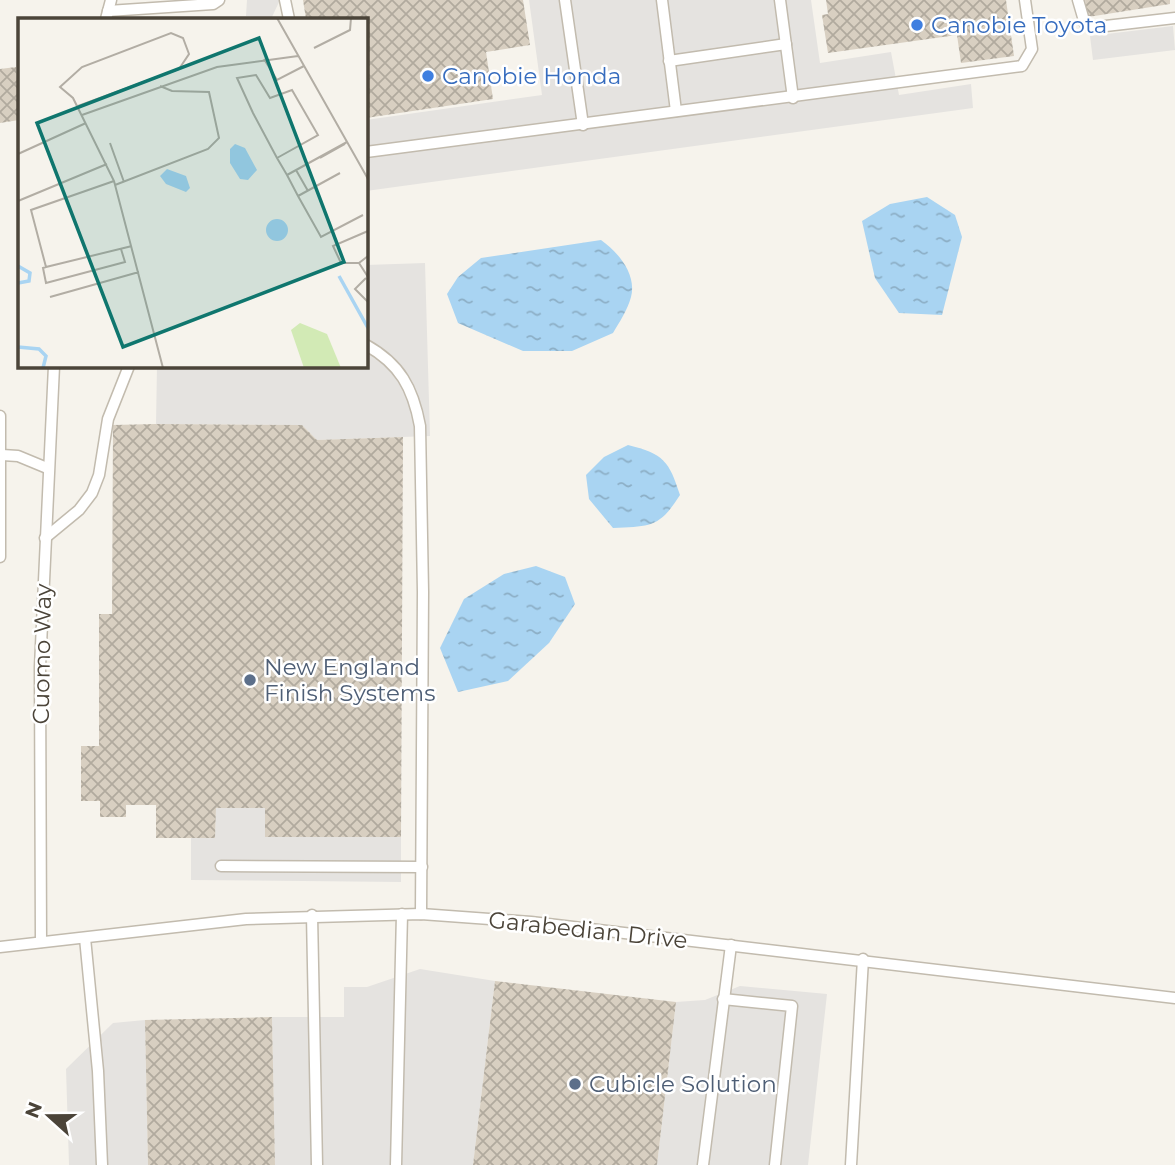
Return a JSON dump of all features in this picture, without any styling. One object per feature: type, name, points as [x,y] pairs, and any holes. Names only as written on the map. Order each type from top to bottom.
[{"type":"lane","points":[[109,10],[213,4],[219,0]]},
{"type":"lane","points":[[285,0],[289,18]]},
{"type":"lane","points":[[565,0],[583,125]]},
{"type":"lane","points":[[662,0],[676,111]]},
{"type":"lane","points":[[780,0],[793,98]]},
{"type":"lane","points":[[368,152],[1021,66],[1032,49],[1025,0]]},
{"type":"lane","points":[[1079,0],[1086,24],[1097,27],[1175,18]]},
{"type":"lane","points":[[670,61],[786,44]]},
{"type":"lane","points":[[368,346],[387,358],[405,376],[415,401],[420,426],[421,915]]},
{"type":"lane","name":"Cuomo Way","points":[[41,943],[40,667],[47,468],[54,368]]},
{"type":"lane","points":[[45,538],[79,510],[92,493],[99,475],[108,419],[128,368]]},
{"type":"lane","points":[[0,416],[0,557]]},
{"type":"lane","points":[[2,455],[18,456],[47,468]]},
{"type":"lane","points":[[220,866],[422,867]]},
{"type":"lane","points":[[396,1165],[402,914]]},
{"type":"lane","name":"Garabedian Drive","points":[[0,947],[246,919],[402,914],[531,922],[863,959],[1175,998]]},
{"type":"lane","points":[[312,915],[317,1165]]},
{"type":"lane","points":[[85,937],[98,1070],[102,1165]]},
{"type":"lane","points":[[703,1165],[731,945]]},
{"type":"lane","points":[[851,1165],[863,959]]},
{"type":"lane","points":[[723,999],[792,1006],[775,1165]]},
{"type":"shaded area","points":[[247,0],[280,0],[271,18],[246,16]]},
{"type":"shaded area","points":[[529,0],[811,0],[820,63],[891,52],[899,95],[971,84],[973,108],[368,191],[368,120],[542,95]]},
{"type":"shaded area","points":[[1173,26],[1175,50],[1093,60],[1090,36]]},
{"type":"shaded area","points":[[425,263],[430,436],[317,440],[302,425],[156,424],[157,368],[368,368],[368,265]]},
{"type":"shaded area","points":[[216,808],[265,808],[266,837],[401,837],[401,882],[191,880],[191,838],[215,838]]},
{"type":"shaded area","points":[[420,969],[495,981],[473,1165],[275,1165],[272,1017],[344,1017],[344,987],[367,987]]},
{"type":"shaded area","points":[[740,986],[827,994],[808,1165],[657,1165],[676,1002],[705,1000]]},
{"type":"shaded area","points":[[145,1020],[148,1165],[69,1165],[66,1069],[113,1023]]},
{"type":"water","points":[[927,197],[955,215],[962,237],[942,315],[899,313],[875,278],[862,221],[890,204]]},
{"type":"water","points":[[601,240],[620,257],[631,280],[630,302],[613,333],[572,351],[523,351],[458,323],[447,294],[458,277],[481,258]]},
{"type":"water","points":[[628,445],[650,452],[663,461],[672,474],[680,495],[666,514],[653,523],[613,528],[589,499],[586,475],[604,457]]},
{"type":"water","points":[[536,566],[565,577],[575,604],[549,643],[508,681],[458,692],[440,648],[464,599],[504,574]]},
{"type":"building","name":"Canobie Honda","points":[[303,0],[523,0],[530,45],[486,52],[493,99],[368,118],[368,18],[306,18]]},
{"type":"building","name":"Canobie Toyota","points":[[826,0],[1006,0],[1014,56],[961,63],[957,35],[828,53],[822,15],[828,14]]},
{"type":"building","points":[[1085,0],[1170,0],[1170,4],[1088,17]]},
{"type":"building","points":[[16,67],[18,120],[0,123],[0,69]]},
{"type":"building","name":"New England Finish Systems","points":[[113,425],[302,425],[317,440],[403,437],[401,837],[265,837],[265,808],[216,808],[215,838],[156,838],[156,805],[126,805],[126,817],[100,817],[100,801],[81,801],[81,746],[99,746],[99,614],[112,614]]},
{"type":"building","name":"Cubicle Solution","points":[[495,981],[676,1002],[657,1165],[473,1165]]},
{"type":"building","points":[[272,1017],[275,1165],[148,1165],[145,1020]]},
{"type":"place","name":"Canobie Toyota","points":[[917,25]]},
{"type":"place","name":"Canobie Honda","points":[[428,76]]},
{"type":"place","name":"New England Finish Systems","points":[[250,680]]},
{"type":"place","name":"Cubicle Solution","points":[[575,1084]]}]
